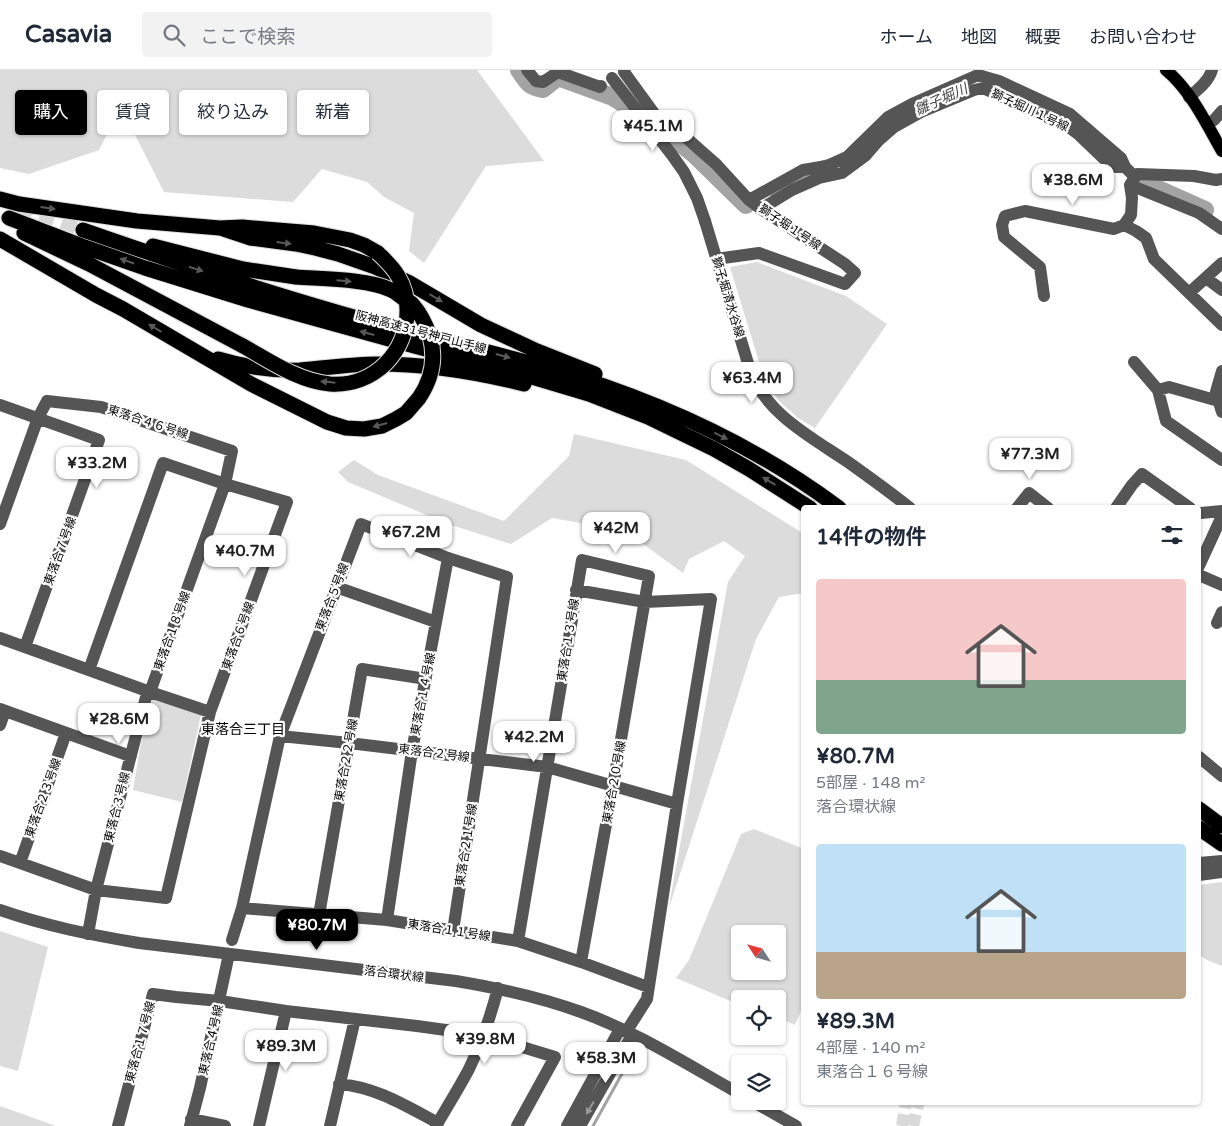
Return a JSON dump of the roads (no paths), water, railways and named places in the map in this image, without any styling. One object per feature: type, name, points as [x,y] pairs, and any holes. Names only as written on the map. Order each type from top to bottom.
[{"type":"highway","points":[[0,199],[19,204],[137,221],[220,228],[250,238],[296,244],[338,254],[375,267],[408,282],[481,325],[502,335],[665,402],[697,424]]},
{"type":"highway","name":"阪神高速31号神戸山手線","points":[[220,228],[242,227],[314,233],[350,240],[378,253],[399,276],[405,292],[407,319],[402,339],[393,355],[381,368],[359,380],[349,383],[330,384],[312,380],[292,373],[9,221],[155,271],[248,300],[348,328],[522,374],[589,394],[648,417],[705,445],[750,469],[805,505]]},
{"type":"highway","name":"阪神高速31号神戸山手線","points":[[197,352],[251,384],[327,422],[346,428],[364,429],[382,426],[406,413],[425,390],[430,379],[433,356],[431,340],[427,326],[413,304],[391,290],[377,285],[296,277],[244,269],[164,248],[83,230],[260,290],[394,328],[547,368],[618,391],[675,414],[754,452],[835,505]]},
{"type":"highway","points":[[0,240],[197,352],[240,365],[267,369],[301,370],[375,364],[426,366],[517,383],[648,417]]},
{"type":"highway","points":[[1201,810],[1222,826]]},
{"type":"highway","points":[[1201,829],[1222,844]]},
{"type":"main road","points":[[1166,70],[1180,84],[1189,97],[1222,151]]},
{"type":"street","points":[[527,70],[536,82],[543,82],[558,72],[600,87],[602,86]]},
{"type":"street","points":[[1189,97],[1206,81],[1212,70]]},
{"type":"street","name":"獅子堀１号線","points":[[624,72],[656,116],[681,133],[711,159],[749,200],[845,264],[855,273],[845,284],[759,254],[716,258]]},
{"type":"street","name":"獅子堀清水谷線","points":[[609,74],[672,155],[684,172],[697,198],[750,370],[757,387],[772,406],[794,425],[867,475],[906,505]]},
{"type":"street","points":[[749,200],[802,170],[827,166],[847,156],[888,117],[912,104],[978,75],[999,81],[1070,114],[1121,158],[1125,167]]},
{"type":"street","name":"獅子堀川１号線","points":[[761,209],[792,190],[819,178],[842,173],[865,156],[894,127],[921,112],[983,88],[1067,126],[1116,167],[1125,167],[1133,181]]},
{"type":"street","points":[[1207,124],[1222,112]]},
{"type":"street","points":[[1124,226],[1131,215],[1133,181],[1137,174],[1222,179]]},
{"type":"street","points":[[1133,181],[1199,213],[1222,229]]},
{"type":"street","points":[[1044,296],[1040,267],[1004,237],[1002,225],[1005,216],[1024,211],[1114,229],[1124,226],[1136,231],[1146,238],[1154,259],[1222,325]]},
{"type":"street","points":[[1189,293],[1222,263]]},
{"type":"street","points":[[1206,278],[1222,290]]},
{"type":"street","points":[[1134,362],[1158,390],[1166,420],[1222,460]]},
{"type":"street","points":[[1221,405],[1216,392],[1222,371]]},
{"type":"street","points":[[1158,390],[1169,387],[1221,405]]},
{"type":"street","name":"東落合４６号線","points":[[38,418],[47,401],[101,407],[232,451],[225,484]]},
{"type":"street","name":"東落合７号線","points":[[0,405],[100,440],[25,648]]},
{"type":"street","points":[[0,524],[38,418]]},
{"type":"street","name":"東落合６号線","points":[[89,670],[163,463],[287,502],[210,712],[166,898],[96,890]]},
{"type":"street","points":[[1118,505],[1142,474],[1186,505]]},
{"type":"street","name":"東落合１８号線","points":[[150,692],[225,484]]},
{"type":"street","points":[[1019,505],[1029,493],[1044,505]]},
{"type":"street","points":[[1201,514],[1222,511]]},
{"type":"street","points":[[1201,562],[1222,516]]},
{"type":"street","name":"東落合５号線","points":[[280,736],[361,524],[448,558],[507,577],[479,759]]},
{"type":"street","name":"東落合１４号線","points":[[387,920],[412,750],[448,558]]},
{"type":"street","name":"東落合２０号線","points":[[576,590],[582,560],[649,576],[581,962]]},
{"type":"street","points":[[1201,577],[1222,585]]},
{"type":"street","points":[[336,587],[436,622]]},
{"type":"street","name":"東落合１３号線","points":[[518,941],[576,590],[645,602],[711,599],[677,804]]},
{"type":"street","points":[[0,638],[210,712]]},
{"type":"street","name":"東落合２２号線","points":[[320,915],[362,669],[426,679]]},
{"type":"street","name":"東落合３号線","points":[[88,934],[96,890],[130,756],[146,697],[150,692]]},
{"type":"street","points":[[0,725],[2,710],[130,756]]},
{"type":"street","name":"東落合２３号線","points":[[20,863],[66,733]]},
{"type":"street","points":[[232,940],[242,908],[280,736]]},
{"type":"street","name":"東落合２号線","points":[[280,736],[412,750],[547,768],[677,804]]},
{"type":"street","name":"東落合２１号線","points":[[452,931],[479,759]]},
{"type":"street","points":[[1201,759],[1222,776]]},
{"type":"street","points":[[566,1126],[647,999],[677,804]]},
{"type":"street","points":[[0,856],[96,890]]},
{"type":"street","points":[[1201,863],[1222,861]]},
{"type":"street","points":[[1201,875],[1222,872]]},
{"type":"street","name":"東落合１１号線","points":[[242,908],[387,920],[518,941],[581,962],[648,988]]},
{"type":"street","name":"落合環状線","points":[[0,910],[23,918],[88,934],[139,943],[456,981],[498,988],[582,1012],[656,1046],[731,1089]]},
{"type":"street","name":"東落合４号線","points":[[190,1123],[200,1088],[229,954]]},
{"type":"street","points":[[339,1084],[349,1085],[392,1098],[437,1124],[469,1069],[498,988]]},
{"type":"street","name":"東落合１７号線","points":[[118,1126],[153,994],[220,1001]]},
{"type":"street","points":[[220,1001],[482,1035],[555,1057],[517,1126]]},
{"type":"street","points":[[260,1126],[286,1011]]},
{"type":"street","points":[[330,1126],[355,1019]]},
{"type":"street","points":[[580,1126],[626,1032]]},
{"type":"street","points":[[768,1110],[796,1126]]},
{"type":"street","points":[[190,1123],[225,1126]]},
{"type":"waterway","name":"雛子堀川","points":[[519,70],[524,78],[534,87],[543,89],[558,77],[613,97],[653,122],[695,155],[746,205]]},
{"type":"waterway","name":"雛子堀川","points":[[778,191],[809,175],[829,168]]},
{"type":"waterway","name":"雛子堀川","points":[[1138,180],[1205,210]]},
{"type":"waterway","points":[[593,1126],[628,1063]]},
{"type":"tunnel","points":[[18,208],[83,230]]},
{"type":"tunnel","points":[[902,1126],[906,1105]]},
{"type":"tunnel","points":[[913,1126],[918,1105]]},
{"type":"district","name":"東落合三丁目","points":[[243,729]]}]
